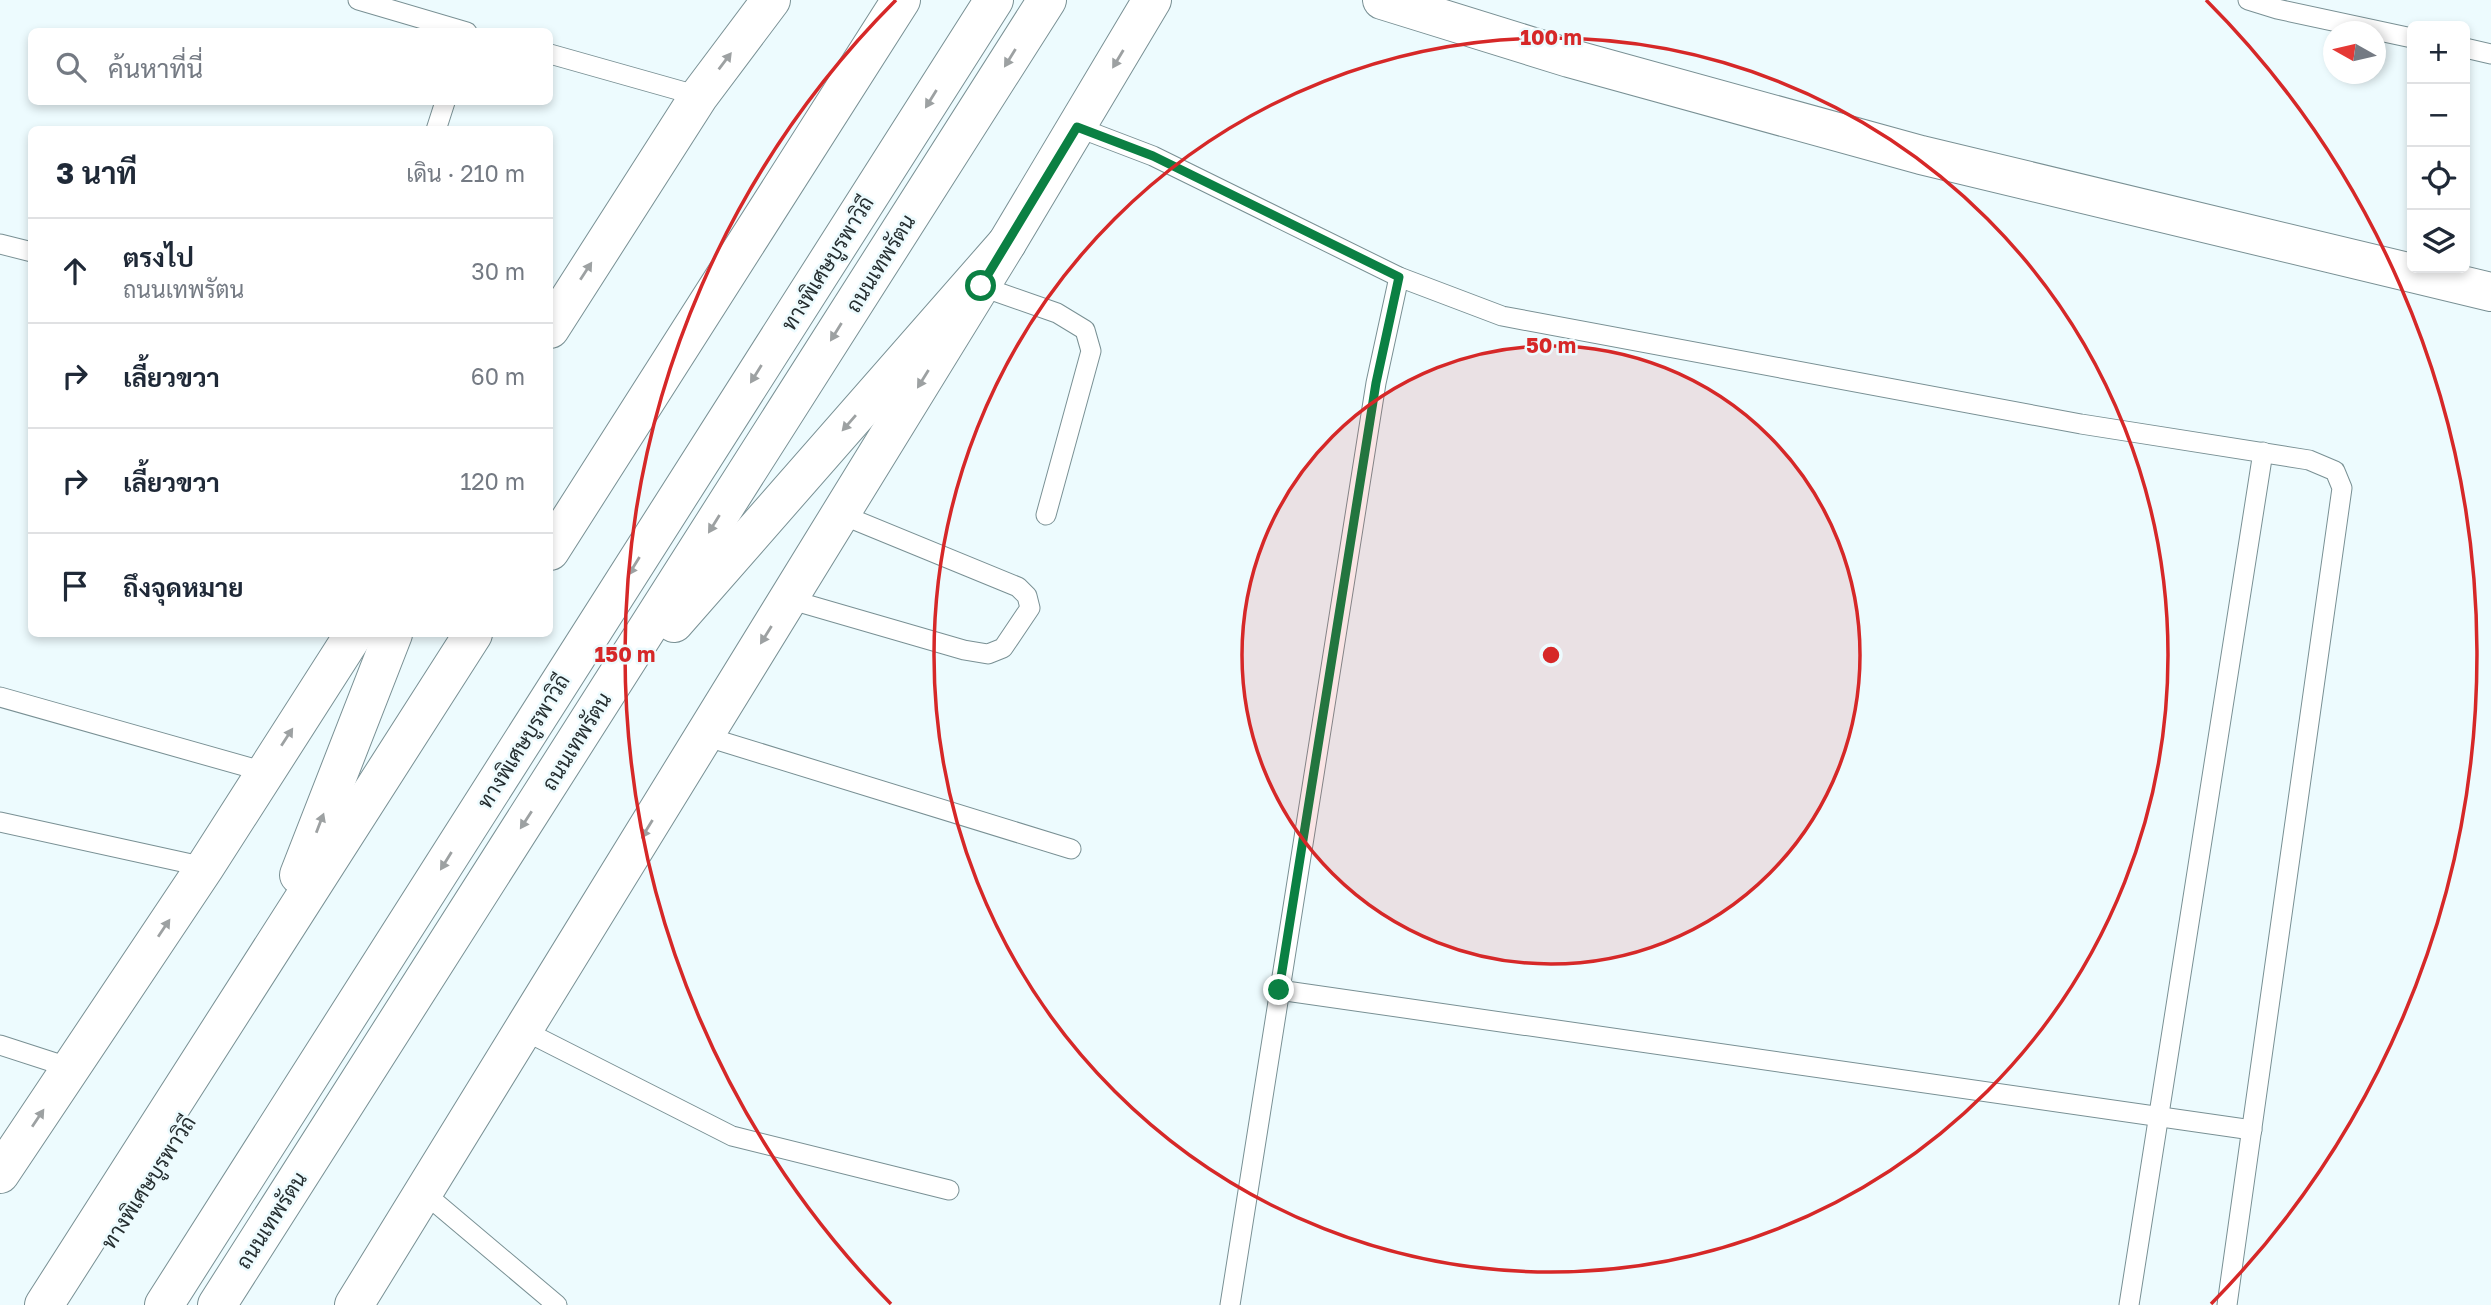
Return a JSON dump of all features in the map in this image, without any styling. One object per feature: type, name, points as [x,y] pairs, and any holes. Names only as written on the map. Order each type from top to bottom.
[{"type":"main road","points":[[553,324],[699,96],[771,0]]},
{"type":"main road","points":[[553,508],[877,0]]},
{"type":"main road","points":[[553,546],[901,0]]},
{"type":"main road","name":"ทางพิเศษบูรพาวิถี","points":[[164,1305],[994,0]]},
{"type":"main road","name":"ถนนเทพรัตน","points":[[216,1305],[1047,0]]},
{"type":"main road","points":[[354,1305],[981,286],[1152,0]]},
{"type":"main road","points":[[1382,0],[1569,58],[1921,155],[2491,292]]},
{"type":"main road","points":[[593,715],[1007,243]]},
{"type":"main road","points":[[0,1174],[205,867],[352,637]]},
{"type":"main road","points":[[268,955],[392,637]]},
{"type":"main road","points":[[44,1305],[471,637]]},
{"type":"main road","name":"ทางพิเศษบูรพาวิถี","points":[[69,1305],[495,637]]},
{"type":"lane","points":[[358,0],[453,28]]},
{"type":"lane","points":[[2248,0],[2277,9],[2407,36]]},
{"type":"lane","points":[[2470,49],[2491,54]]},
{"type":"lane","points":[[553,55],[699,96]]},
{"type":"lane","points":[[437,126],[444,105]]},
{"type":"lane","points":[[1077,127],[1153,156],[1399,277],[1502,316],[2067,422],[2309,460],[2335,471],[2342,488],[2227,1305]]},
{"type":"lane","points":[[0,244],[28,251]]},
{"type":"lane","points":[[1230,1305],[1376,383],[1399,277]]},
{"type":"lane","points":[[981,286],[1057,313],[1085,330],[1091,351],[1045,515]]},
{"type":"lane","points":[[2129,1305],[2263,453]]},
{"type":"lane","points":[[788,598],[964,650],[988,654],[1003,648],[1030,608],[1027,596],[1017,587],[840,513]]},
{"type":"lane","points":[[0,697],[265,772]]},
{"type":"lane","points":[[704,736],[1071,849]]},
{"type":"lane","points":[[0,822],[205,867]]},
{"type":"lane","points":[[1279,990],[2252,1130]]},
{"type":"lane","points":[[523,1030],[732,1136],[949,1190]]},
{"type":"lane","points":[[0,1045],[71,1068]]},
{"type":"lane","points":[[423,1192],[558,1305]]},
{"type":"route","points":[[981,286],[1077,127],[1153,156],[1399,277],[1376,383],[1279,990]]}]
